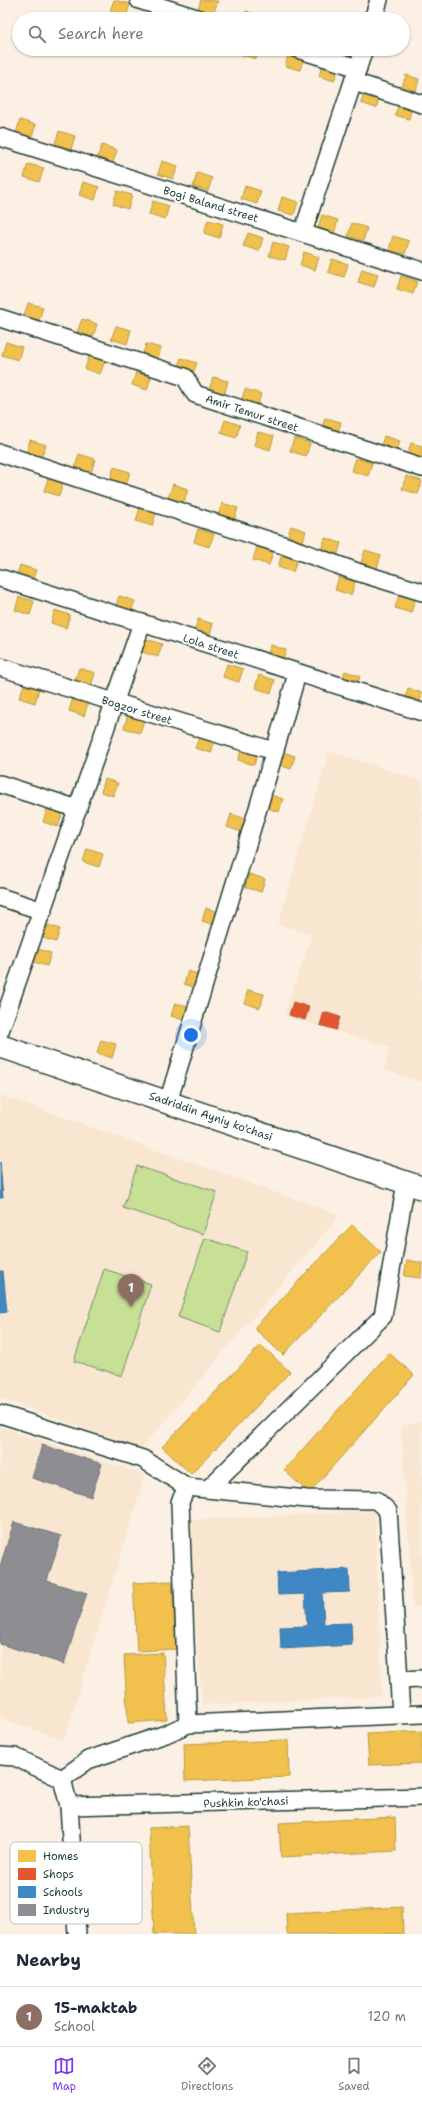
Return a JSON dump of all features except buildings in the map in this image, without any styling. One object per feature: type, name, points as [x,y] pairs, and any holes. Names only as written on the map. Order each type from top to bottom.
[{"type":"street","points":[[139,0],[178,12]]},
{"type":"street","points":[[376,12],[379,0]]},
{"type":"street","points":[[312,56],[422,104]]},
{"type":"street","points":[[303,232],[362,56]]},
{"type":"street","name":"Bogi Baland street","points":[[0,137],[422,271]]},
{"type":"street","name":"Amir Temur street","points":[[0,318],[185,377],[195,394],[422,468]]},
{"type":"street","points":[[0,452],[283,545],[357,572],[422,592]]},
{"type":"street","name":"Lola street","points":[[0,578],[297,674],[422,712]]},
{"type":"street","points":[[0,1031],[142,623]]},
{"type":"street","name":"Bogzor street","points":[[0,668],[274,752]]},
{"type":"street","points":[[168,1102],[297,674]]},
{"type":"street","points":[[0,784],[78,809]]},
{"type":"street","points":[[0,897],[43,911]]},
{"type":"street","name":"Sadriddin Ayniy ko'chasi","points":[[0,1046],[414,1185]]},
{"type":"street","points":[[208,1489],[383,1316],[414,1185]]},
{"type":"street","points":[[0,1414],[143,1459],[187,1487],[307,1499],[376,1500],[388,1511],[401,1715]]},
{"type":"street","points":[[187,1487],[180,1502],[188,1724]]},
{"type":"street","points":[[399,1680],[422,1679]]},
{"type":"street","points":[[62,1780],[88,1760],[166,1734],[188,1724],[422,1714]]},
{"type":"street","points":[[0,1756],[15,1757],[62,1780],[69,1806],[71,1842]]},
{"type":"street","name":"Pushkin ko'chasi","points":[[69,1806],[422,1797]]},
{"type":"street","points":[[76,1924],[77,1934]]},
{"type":"shaded area","points":[[329,751],[422,781],[422,1082],[384,1070],[390,1047],[284,1016],[312,934],[278,924]]},
{"type":"shaded area","points":[[0,1095],[340,1215],[141,1449],[0,1398]]},
{"type":"shaded area","points":[[422,1421],[422,1606],[413,1607],[401,1427]]},
{"type":"shaded area","points":[[0,1427],[145,1475],[64,1740],[0,1718]]},
{"type":"shaded area","points":[[375,1511],[382,1696],[202,1705],[187,1520]]},
{"type":"green space","points":[[137,1166],[217,1192],[203,1234],[123,1208]]},
{"type":"green space","points":[[205,1238],[247,1252],[220,1332],[178,1317]]},
{"type":"green space","points":[[104,1269],[151,1284],[122,1376],[74,1361]]},
{"type":"place","name":"15-maktab","points":[[131,1307]]}]
